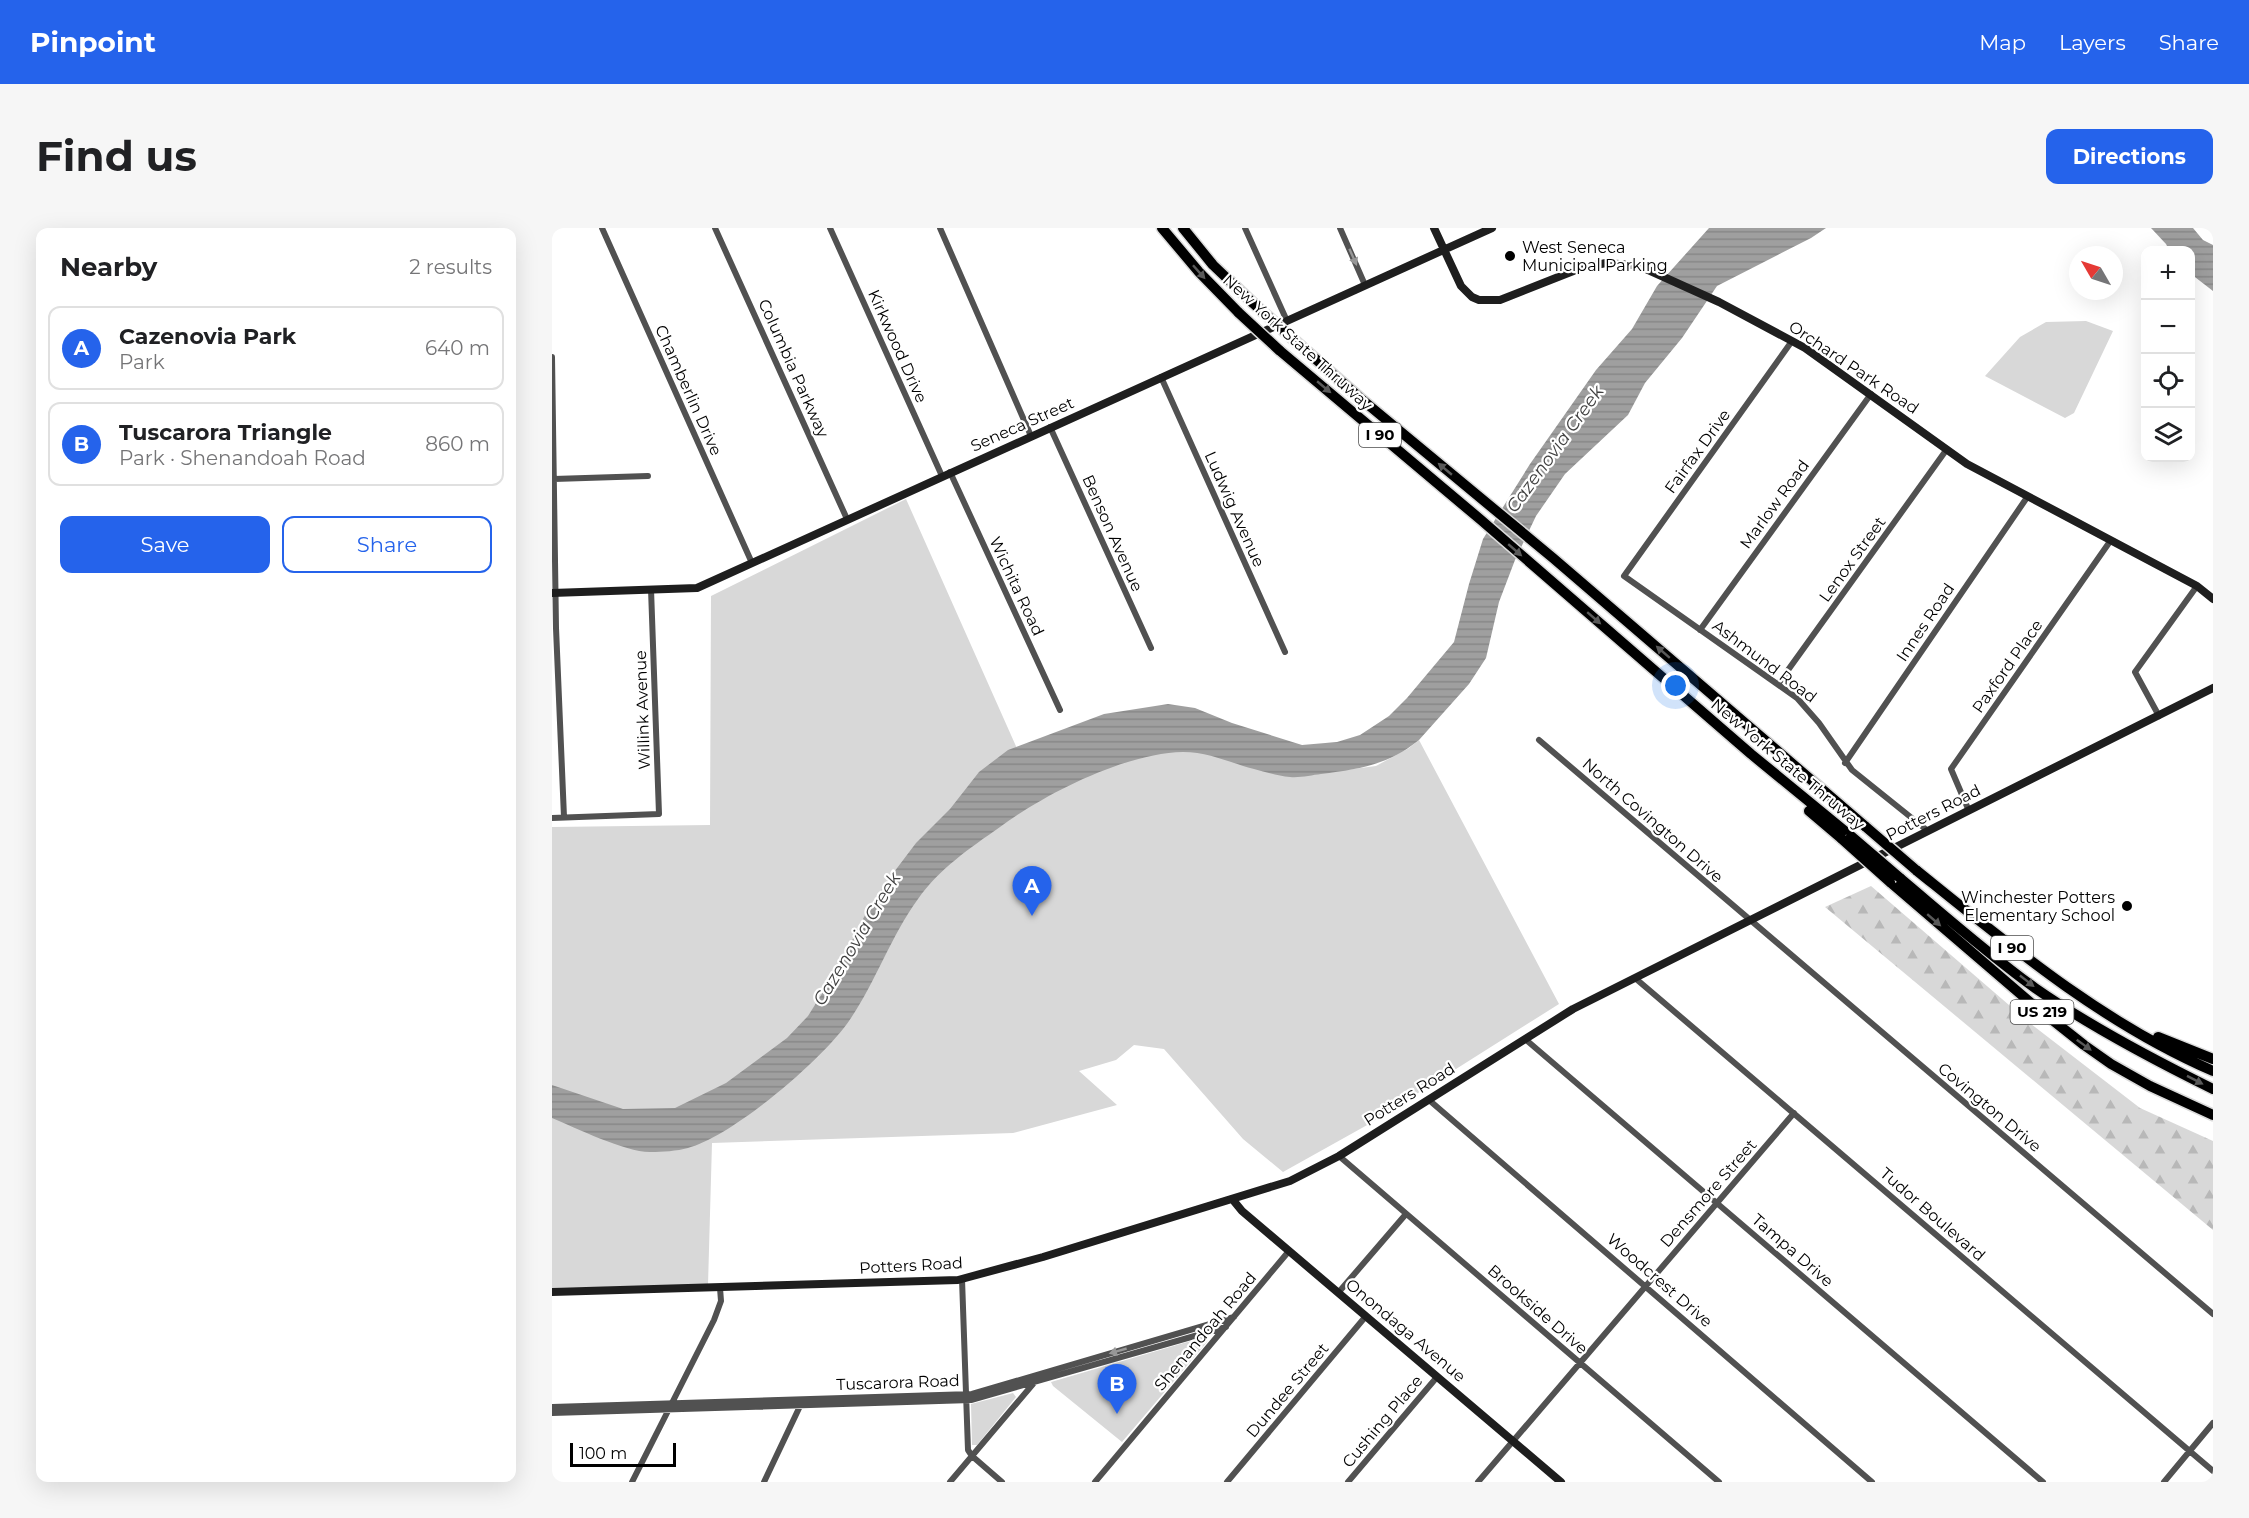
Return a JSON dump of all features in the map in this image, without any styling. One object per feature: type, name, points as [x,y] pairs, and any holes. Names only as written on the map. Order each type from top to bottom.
[{"type":"highway","name":"New York State Thruway","points":[[1162,228],[1199,272],[1280,350],[1481,520],[1751,754]]},
{"type":"highway","name":"New York State Thruway","points":[[1183,228],[1213,265],[1294,340],[1916,870],[2012,948],[2063,985],[2113,1018],[2191,1062],[2213,1071]]},
{"type":"highway","name":"US 219","points":[[1751,754],[1770,777],[1895,880],[2015,990],[2084,1045],[2111,1064],[2150,1086],[2213,1115]]},
{"type":"highway","name":"I 90","points":[[1895,880],[2034,987],[2099,1029],[2213,1089]]},
{"type":"highway","points":[[2113,1018],[2213,1059]]},
{"type":"street","name":"Chamberlin Drive","points":[[602,228],[752,562]]},
{"type":"street","name":"Columbia Parkway","points":[[716,228],[847,519]]},
{"type":"street","name":"Kirkwood Drive","points":[[830,228],[946,474]]},
{"type":"street","points":[[940,228],[1031,436]]},
{"type":"street","points":[[1245,228],[1287,321]]},
{"type":"street","points":[[1340,228],[1365,285]]},
{"type":"street","points":[[1434,228],[1444,250]]},
{"type":"street","name":"Seneca Street","points":[[554,593],[697,588],[1492,228]]},
{"type":"street","name":"Orchard Park Road","points":[[1444,250],[1461,286],[1472,297],[1486,301],[1500,300],[1593,264],[1619,263],[1658,274],[1719,302],[1792,341],[1967,464],[2197,586],[2213,599]]},
{"type":"street","name":"Fairfax Drive","points":[[1624,576],[1792,341]]},
{"type":"street","points":[[552,357],[556,712],[564,817],[552,818]]},
{"type":"street","name":"Ludwig Avenue","points":[[1161,377],[1285,652]]},
{"type":"street","name":"Marlow Road","points":[[1700,630],[1870,394]]},
{"type":"street","name":"Benson Avenue","points":[[1050,427],[1151,648]]},
{"type":"street","name":"Lenox Street","points":[[1778,684],[1947,449]]},
{"type":"street","name":"Wichita Road","points":[[946,474],[1060,710]]},
{"type":"street","points":[[554,479],[648,477]]},
{"type":"street","name":"Innes Road","points":[[1845,763],[2028,496]]},
{"type":"street","name":"Paxford Place","points":[[1969,811],[1951,769],[2111,540]]},
{"type":"street","name":"Ashmund Road","points":[[1624,576],[1778,684],[1808,708],[1845,763],[1928,831]]},
{"type":"street","points":[[2159,716],[2135,672],[2197,586]]},
{"type":"street","name":"Willink Avenue","points":[[564,817],[659,814],[651,590]]},
{"type":"street","name":"Potters Road","points":[[552,1292],[962,1279],[1233,1200],[1290,1181],[1339,1156],[1573,1009],[2213,688]]},
{"type":"street","name":"North Covington Drive","points":[[1539,740],[1750,921]]},
{"type":"street","name":"Covington Drive","points":[[1750,921],[2213,1314]]},
{"type":"street","name":"Tudor Boulevard","points":[[1635,978],[2213,1470]]},
{"type":"street","name":"Tampa Drive","points":[[1525,1039],[2043,1482]]},
{"type":"street","name":"Woodcrest Drive","points":[[1429,1100],[1872,1482]]},
{"type":"street","name":"Densmore Street","points":[[1478,1482],[1794,1113]]},
{"type":"street","name":"Brookside Drive","points":[[1339,1156],[1719,1482]]},
{"type":"street","name":"Onondaga Avenue","points":[[1233,1200],[1242,1211],[1561,1482]]},
{"type":"street","points":[[1338,1293],[1406,1214]]},
{"type":"street","name":"Shenandoah Road","points":[[1095,1482],[1289,1251]]},
{"type":"street","points":[[962,1279],[968,1450],[1002,1482]]},
{"type":"street","points":[[632,1482],[714,1320],[721,1300],[720,1288]]},
{"type":"street","name":"Dundee Street","points":[[1227,1482],[1366,1316]]},
{"type":"street","name":"Tuscarora Road","points":[[967,1397],[1234,1317]]},
{"type":"street","name":"Tuscarora Road","points":[[552,1407],[980,1398],[1226,1327]]},
{"type":"street","points":[[950,1482],[1041,1374]]},
{"type":"street","name":"Cushing Place","points":[[1348,1482],[1437,1377]]},
{"type":"street","points":[[764,1482],[802,1402]]},
{"type":"street","name":"Tuscarora Road","points":[[552,1413],[670,1406]]},
{"type":"street","points":[[2164,1482],[2213,1423]]},
{"type":"green space","points":[[2086,321],[2113,331],[2074,413],[2065,418],[1985,376],[2020,337],[2046,322]]},
{"type":"green space","points":[[906,499],[1023,762],[1193,746],[1292,777],[1376,766],[1419,740],[1559,1004],[1369,1124],[1283,1172],[1243,1139],[1164,1049],[1134,1045],[1116,1060],[1079,1071],[1117,1105],[1013,1133],[712,1143],[708,1285],[552,1288],[552,827],[710,825],[711,596]]},
{"type":"green space","points":[[1871,886],[2031,1024],[2140,1108],[2213,1141],[2213,1230],[1825,907]]},
{"type":"green space","points":[[1204,1337],[1208,1338],[1207,1342],[1122,1442],[1051,1382]]},
{"type":"green space","points":[[1013,1393],[1016,1397],[977,1445],[972,1445],[971,1404]]},
{"type":"water","name":"Cazenovia Creek","points":[[1709,228],[1826,228],[1717,286],[1682,338],[1645,383],[1628,415],[1565,474],[1536,516],[1515,560],[1499,602],[1486,658],[1469,684],[1419,740],[1396,755],[1373,764],[1302,777],[1276,775],[1211,756],[1183,752],[1137,759],[1087,777],[1019,814],[966,851],[935,878],[908,913],[860,1004],[838,1035],[821,1054],[777,1094],[729,1128],[707,1141],[688,1148],[651,1152],[629,1149],[552,1118],[552,1085],[623,1109],[675,1108],[726,1083],[787,1038],[808,1016],[838,968],[864,917],[916,843],[950,809],[979,772],[1008,750],[1104,714],[1168,704],[1195,708],[1232,723],[1302,745],[1337,742],[1360,735],[1389,716],[1454,642],[1483,539],[1530,464],[1596,370],[1632,329],[1657,286]]},
{"type":"water","points":[[2151,228],[2193,228],[2203,240],[2213,245],[2213,291],[2195,277],[2195,246],[2167,246]]},
{"type":"place","name":"West Seneca Municipal Parking","points":[[1510,256]]},
{"type":"place","name":"Winchester Potters Elementary School","points":[[2127,906]]},
{"type":"place","name":"Cazenovia Park","points":[[1032,916]]},
{"type":"place","name":"Tuscarora Triangle","points":[[1117,1414]]}]
